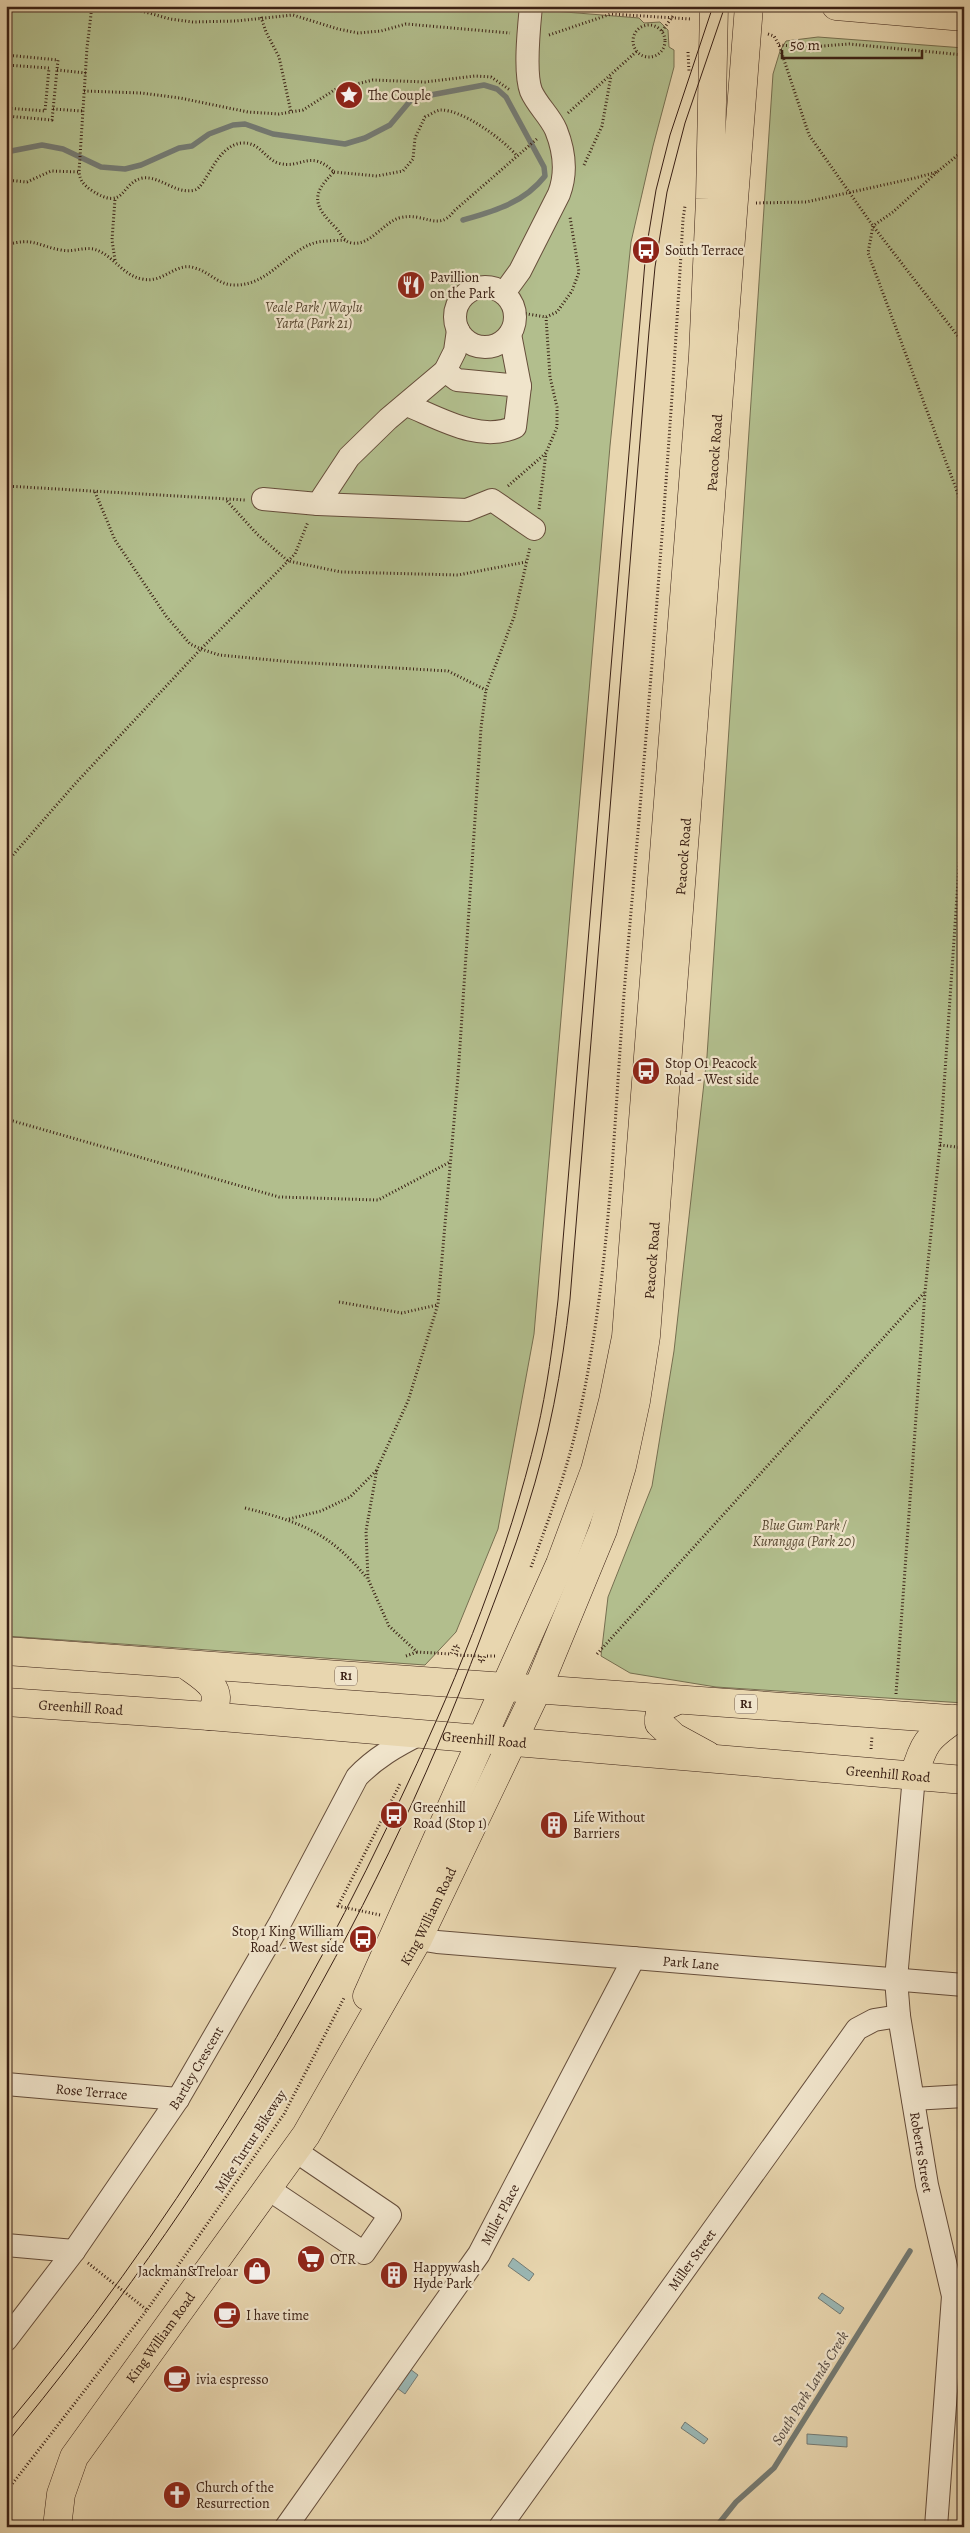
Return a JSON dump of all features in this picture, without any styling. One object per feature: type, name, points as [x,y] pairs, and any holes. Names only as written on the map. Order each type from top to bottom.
[{"type":"main road","name":"Peacock Road","points":[[538,1690],[603,1530],[622,1466],[636,1401],[646,1336],[695,585],[710,199],[714,6]]},
{"type":"main road","name":"Peacock Road","points":[[505,1687],[560,1564],[595,1470],[613,1402],[626,1337],[749,6]]},
{"type":"main road","points":[[836,6],[964,17]]},
{"type":"main road","name":"R1","points":[[6,1651],[959,1719]]},
{"type":"main road","points":[[186,1665],[209,1681],[218,1697],[217,1705],[209,1716]]},
{"type":"main road","name":"King William Road","points":[[300,2142],[505,1687]]},
{"type":"main road","name":"King William Road","points":[[57,2527],[61,2494],[74,2457],[300,2142],[418,1938],[538,1690]]},
{"type":"main road","points":[[678,1700],[662,1707],[658,1712],[659,1723],[674,1737],[715,1759]]},
{"type":"main road","name":"Greenhill Road","points":[[6,1702],[209,1716],[964,1780]]},
{"type":"main road","points":[[914,1776],[921,1750],[933,1734],[959,1719]]},
{"type":"street","points":[[406,405],[457,426],[473,430],[504,432],[515,427],[520,386],[510,313],[485,286],[466,293],[459,300],[455,310],[454,321],[465,340],[483,347],[489,347],[501,342],[510,313],[520,271],[559,194],[564,160],[548,131],[538,101],[531,90],[529,35],[531,6]]},
{"type":"street","points":[[318,504],[349,457],[388,418],[445,371],[455,351],[458,330]]},
{"type":"street","points":[[445,371],[457,380],[520,386]]},
{"type":"street","points":[[263,499],[318,504],[467,510],[492,500],[534,529]]},
{"type":"street","name":"Bartley Crescent","points":[[6,2340],[74,2251],[178,2099],[280,1923],[357,1777],[384,1754],[420,1734]]},
{"type":"street","name":"Roberts Street","points":[[914,1776],[896,1979],[899,2016],[926,2185],[953,2296],[936,2527]]},
{"type":"street","name":"Park Lane","points":[[418,1938],[437,1942],[964,1985]]},
{"type":"street","name":"Miller Place","points":[[286,2527],[479,2254],[634,1958]]},
{"type":"street","name":"Miller Street","points":[[500,2527],[858,2028],[874,2020],[899,2016]]},
{"type":"street","name":"Rose Terrace","points":[[6,2084],[178,2099]]},
{"type":"street","points":[[913,2099],[964,2096]]},
{"type":"street","points":[[267,2188],[364,2253],[390,2215],[300,2142]]},
{"type":"street","points":[[6,2245],[74,2251]]},
{"type":"path","points":[[92,6],[79,172],[80,180],[86,187],[98,194],[115,199]]},
{"type":"path","points":[[124,6],[170,19],[193,22],[236,21],[292,15],[358,33],[381,31],[406,24],[541,36],[560,33],[611,14],[673,16],[662,31]]},
{"type":"path","points":[[261,17],[279,57],[291,112]]},
{"type":"path","points":[[649,24],[662,31],[666,41],[662,52],[652,57],[646,57],[637,51],[633,42],[639,28],[649,24]]},
{"type":"path","points":[[774,36],[779,45],[809,135],[873,226],[964,344]]},
{"type":"path","points":[[779,45],[810,47],[849,44],[964,55]]},
{"type":"path","points":[[334,172],[323,183],[318,193],[317,202],[322,214],[344,240],[350,243],[364,241],[396,219],[412,215],[440,223],[448,219],[454,211],[548,131],[637,51]]},
{"type":"path","points":[[6,55],[58,60],[52,120],[6,116]]},
{"type":"path","points":[[6,65],[49,68],[45,111],[6,108]]},
{"type":"path","points":[[57,70],[86,73]]},
{"type":"path","points":[[582,171],[602,126],[611,75]]},
{"type":"path","points":[[84,91],[180,98],[248,112],[279,114],[303,110],[336,89],[356,83],[373,80],[425,82],[455,76],[491,77],[526,101],[538,101]]},
{"type":"path","points":[[53,109],[83,111]]},
{"type":"path","points":[[115,261],[112,252],[112,240],[115,199],[136,181],[144,178],[178,189],[196,190],[204,184],[207,173],[220,158],[230,148],[242,143],[255,145],[275,162],[287,164],[306,159],[320,161],[334,172],[377,176],[402,171],[413,159],[415,138],[425,117],[440,110],[451,112],[492,131],[517,156]]},
{"type":"path","points":[[964,150],[893,212],[873,226],[868,253],[964,510]]},
{"type":"path","points":[[6,180],[27,182],[51,171],[79,172]]},
{"type":"path","points":[[757,203],[806,202],[938,172]]},
{"type":"path","points":[[510,313],[546,317],[558,312],[572,291],[579,272],[570,217],[559,194]]},
{"type":"path","points":[[529,1575],[568,1460],[599,1303],[656,610],[676,342],[682,219],[686,204]]},
{"type":"path","points":[[6,244],[32,241],[60,250],[90,247],[115,261],[132,276],[143,280],[156,280],[182,267],[189,266],[222,283],[244,285],[273,271],[292,255],[312,243],[344,240]]},
{"type":"path","points":[[368,1579],[366,1531],[378,1469],[408,1401],[438,1304],[458,1076],[480,738],[486,690],[514,617],[534,529],[546,453],[557,427],[557,407],[550,377],[546,317]]},
{"type":"path","points":[[492,500],[546,453]]},
{"type":"path","points":[[6,486],[227,501],[263,499]]},
{"type":"path","points":[[95,492],[115,540],[166,616],[190,644],[200,650],[219,655],[294,662],[448,671],[486,690]]},
{"type":"path","points":[[227,501],[256,534],[288,562],[342,572],[458,575],[526,562]]},
{"type":"path","points":[[6,863],[74,785],[200,650],[295,554],[305,527],[318,504]]},
{"type":"path","points":[[896,1701],[925,1292],[940,1145],[964,793]]},
{"type":"path","points":[[6,1119],[279,1197],[378,1200],[450,1161]]},
{"type":"path","points":[[940,1145],[964,1148]]},
{"type":"path","points":[[597,1654],[925,1292]]},
{"type":"path","points":[[339,1302],[402,1313],[438,1304]]},
{"type":"path","points":[[289,1519],[321,1511],[350,1497],[378,1469]]},
{"type":"path","points":[[245,1508],[289,1519],[332,1542],[351,1559],[368,1579],[389,1626],[417,1652],[451,1654],[455,1645],[459,1646],[456,1654],[481,1656],[479,1661],[483,1662],[485,1656],[496,1656]]},
{"type":"path","points":[[870,1755],[872,1726]]},
{"type":"path","points":[[379,1924],[383,1915],[338,1906],[400,1784]]},
{"type":"path","name":"Mike Turtur Bikeway","points":[[6,2492],[147,2310],[284,2114],[346,1994]]},
{"type":"path","points":[[74,2251],[106,2280],[147,2310]]},
{"type":"green space","name":"Veale Park / Waylu Yarta (Park 21)","points":[[6,6],[491,6],[639,18],[644,23],[660,22],[668,30],[669,47],[674,50],[674,67],[653,146],[631,242],[610,446],[534,1334],[498,1529],[456,1632],[425,1665],[6,1636]]},
{"type":"green space","name":"Blue Gum Park / Kurangga (Park 20)","points":[[818,37],[964,48],[964,1703],[716,1687],[630,1673],[601,1656],[608,1597],[652,1486],[674,1351],[707,1056],[773,74],[780,51],[786,41]]},
{"type":"water","points":[[513,2258],[534,2274],[529,2281],[508,2266]]},
{"type":"water","points":[[822,2293],[844,2308],[840,2314],[818,2298]]},
{"type":"water","points":[[410,2369],[418,2375],[405,2394],[397,2388]]},
{"type":"water","points":[[685,2422],[708,2439],[704,2444],[681,2428]]},
{"type":"water","points":[[807,2434],[847,2437],[847,2447],[807,2444]]},
{"type":"waterway","points":[[6,152],[42,145],[63,149],[101,167],[125,169],[141,165],[179,148],[192,146],[209,134],[233,125],[245,124],[273,134],[345,144],[365,138],[390,125],[411,100],[484,85],[497,89],[506,97],[544,167],[545,176],[528,193],[508,205],[463,220]]},
{"type":"waterway","name":"South Park Lands Creek","points":[[716,2527],[736,2502],[774,2468],[910,2251]]},
{"type":"tram line","points":[[6,2426],[66,2352],[123,2276],[177,2198],[228,2119],[277,2037],[323,1954],[366,1870],[427,1742],[464,1656],[512,1522],[537,1432],[544,1399],[558,1300],[646,250],[656,190],[670,135],[713,6]]},
{"type":"tram line","points":[[6,2444],[79,2352],[149,2257],[215,2160],[277,2060],[335,1958],[389,1853],[437,1746],[505,1573],[535,1483],[554,1405],[570,1299],[655,267],[667,192],[685,123],[725,6]]},
{"type":"place","name":"The Couple","points":[[349,95]]},
{"type":"place","name":"South Terrace","points":[[646,250]]},
{"type":"place","name":"Pavillion on the Park","points":[[411,285]]},
{"type":"place","name":"Stop O1 Peacock Road - West side","points":[[646,1071]]},
{"type":"place","name":"Greenhill Road (Stop 1)","points":[[394,1815]]},
{"type":"place","name":"Life Without Barriers","points":[[554,1825]]},
{"type":"place","name":"Stop 1 King William Road - West side","points":[[363,1939]]},
{"type":"place","name":"OTR","points":[[311,2259]]},
{"type":"place","name":"Jackman&Treloar","points":[[257,2271]]},
{"type":"place","name":"Happywash Hyde Park","points":[[394,2275]]},
{"type":"place","name":"I have time","points":[[227,2315]]},
{"type":"place","name":"ivia espresso","points":[[177,2379]]},
{"type":"place","name":"Church of the Resurrection","points":[[177,2495]]}]
